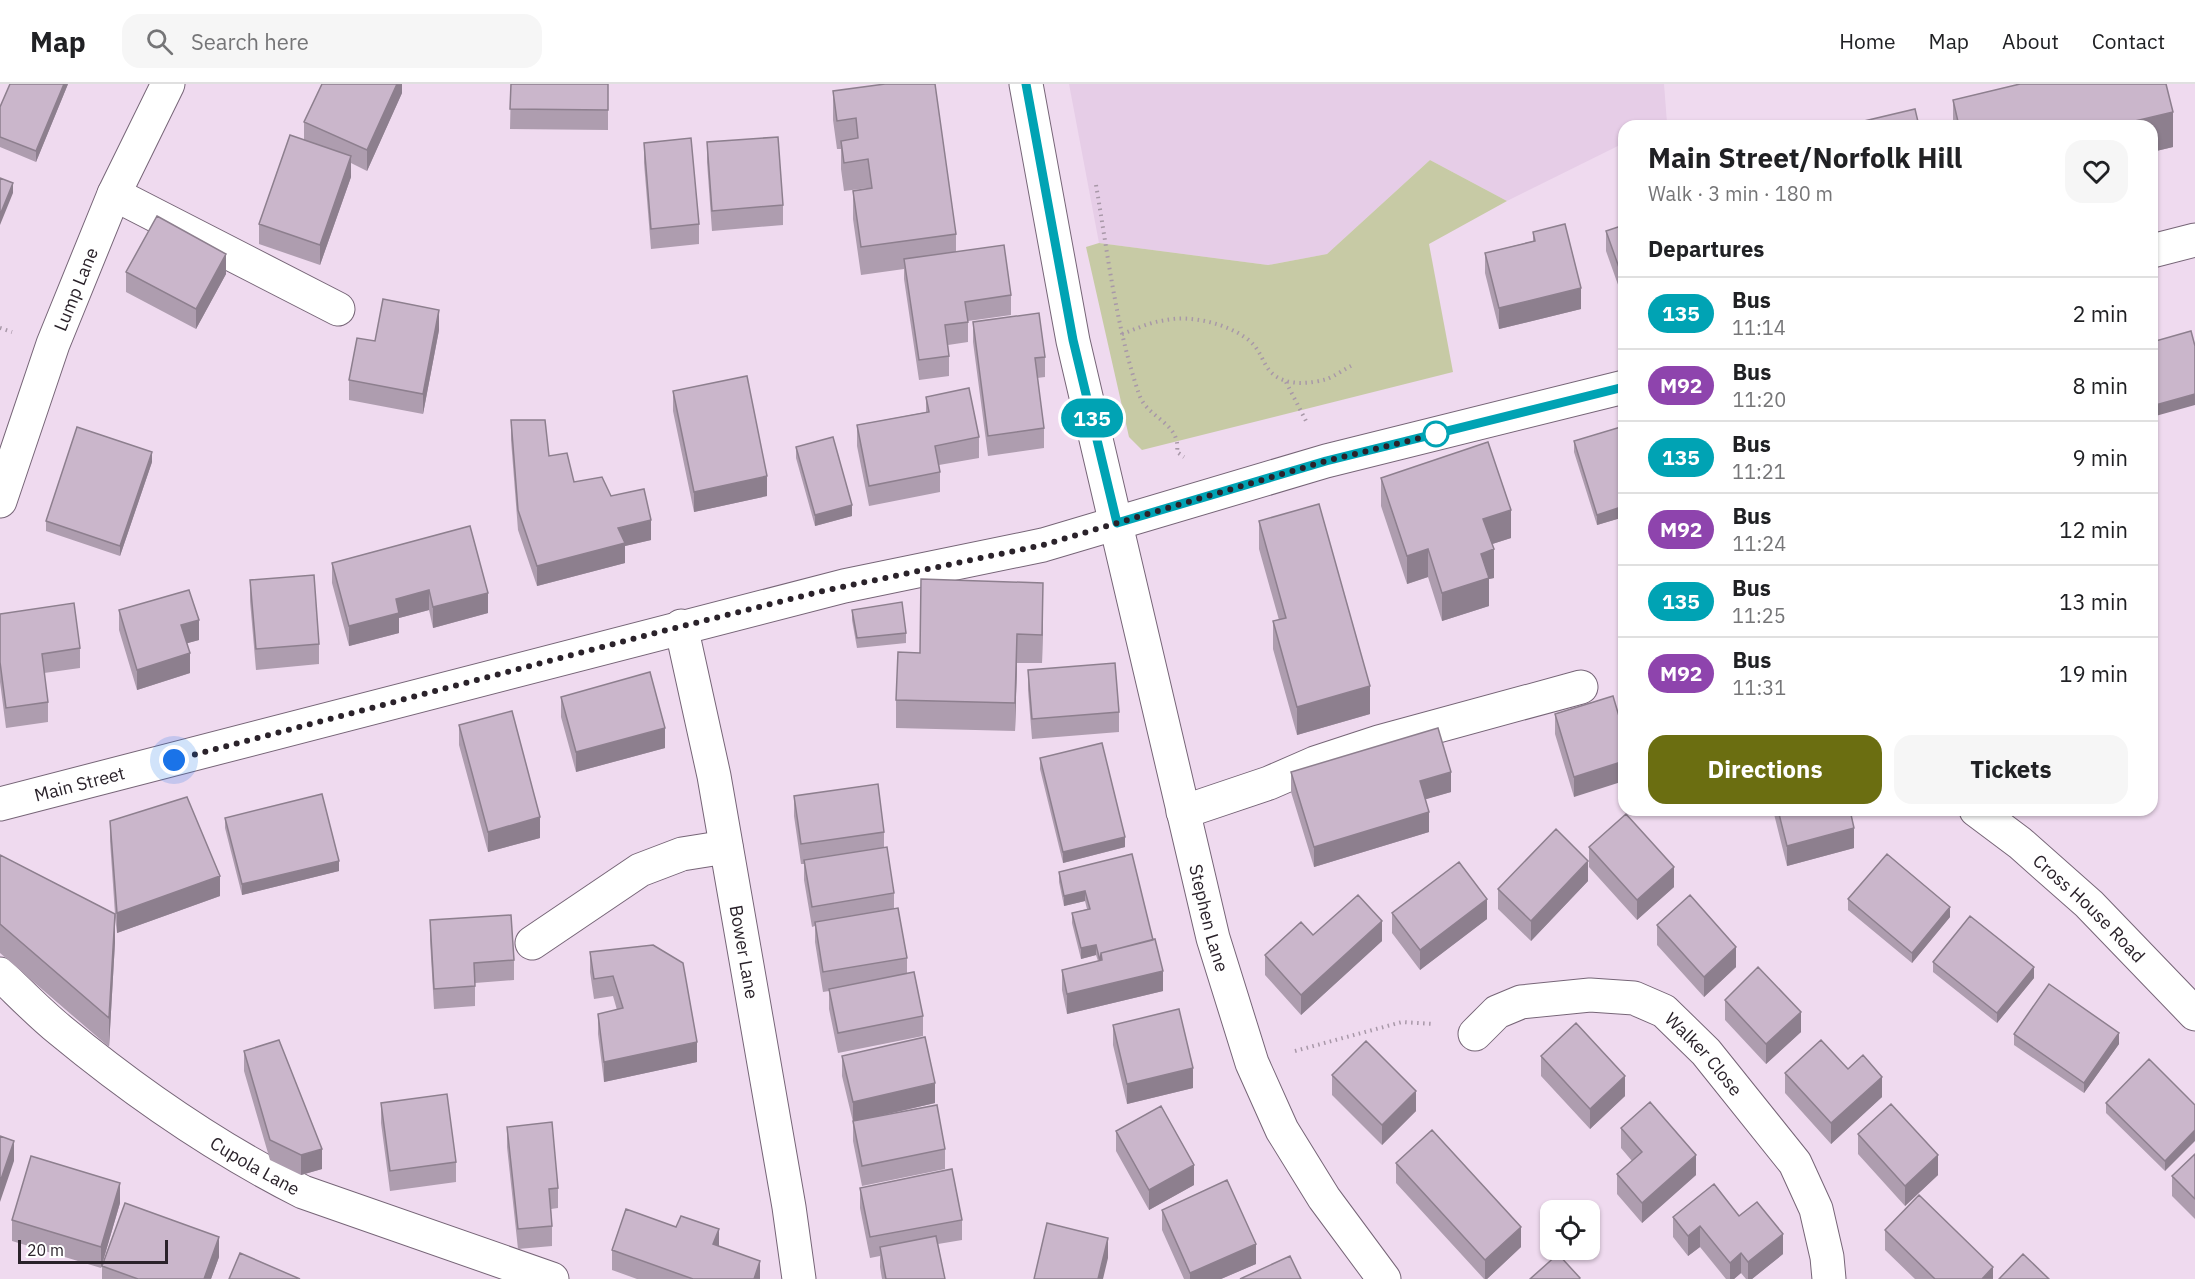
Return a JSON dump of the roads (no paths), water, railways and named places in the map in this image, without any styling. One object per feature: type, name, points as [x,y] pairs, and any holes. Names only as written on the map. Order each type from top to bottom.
[{"type":"street","name":"Lump Lane","points":[[0,501],[53,344],[114,194],[168,84]]},
{"type":"street","name":"Stephen Lane","points":[[1026,84],[1073,340],[1213,938],[1252,1063],[1282,1130],[1324,1198],[1384,1279]]},
{"type":"street","points":[[114,194],[338,309]]},
{"type":"street","points":[[2158,249],[2195,240]]},
{"type":"street","name":"Main Street","points":[[0,804],[130,772],[681,626],[844,586],[1043,545],[1326,461],[1618,388]]},
{"type":"street","name":"Bower Lane","points":[[681,626],[714,776],[787,1195],[799,1279]]},
{"type":"street","points":[[1184,812],[1269,783],[1315,763],[1379,742],[1581,687]]},
{"type":"street","name":"Cross House Road","points":[[1984,816],[2020,843],[2089,904],[2195,1014]]},
{"type":"street","points":[[532,943],[640,870],[682,854],[726,847]]},
{"type":"street","name":"Cupola Lane","points":[[0,974],[59,1029],[148,1097],[228,1151],[269,1174],[303,1192],[552,1279]]},
{"type":"street","name":"Walker Close","points":[[1475,1034],[1497,1012],[1521,1002],[1590,995],[1634,998],[1664,1011],[1706,1052],[1795,1163],[1816,1209],[1827,1257],[1829,1279]]}]
